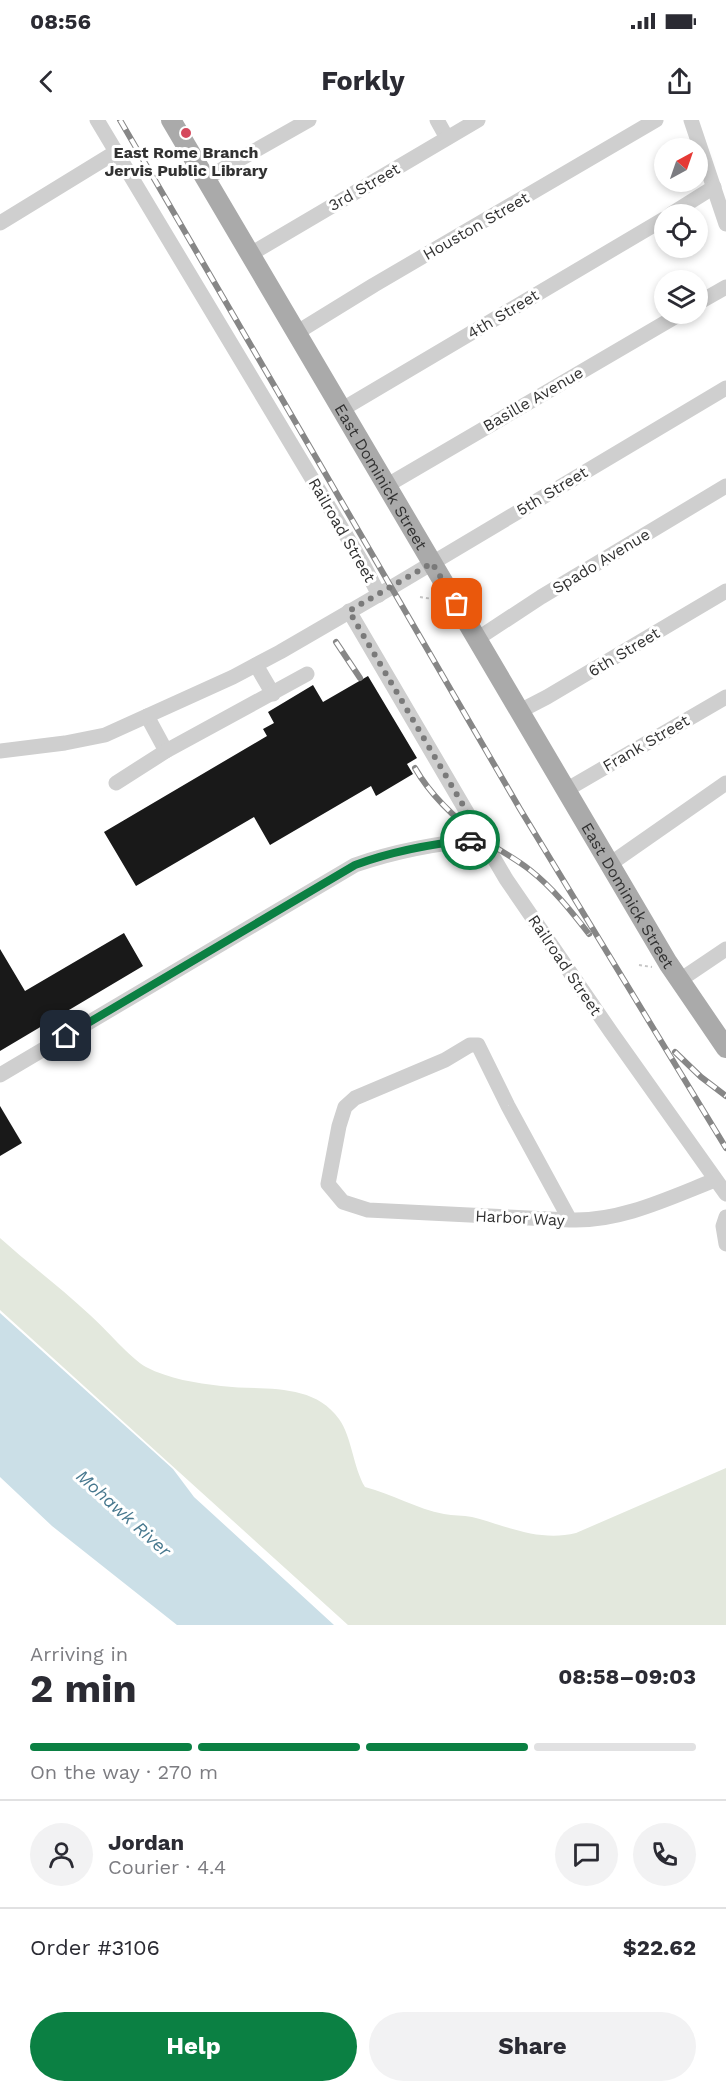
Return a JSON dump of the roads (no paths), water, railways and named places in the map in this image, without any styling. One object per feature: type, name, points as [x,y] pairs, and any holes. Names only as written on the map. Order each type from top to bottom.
[{"type":"main road","name":"East Dominick Street","points":[[171,120],[610,864],[680,980],[726,1048]]},
{"type":"street","name":"Railroad Street","points":[[97,120],[356,552],[379,595],[349,611],[526,908],[726,1194]]},
{"type":"street","points":[[205,179],[309,120]]},
{"type":"street","points":[[437,120],[447,138]]},
{"type":"street","name":"3rd Street","points":[[249,255],[478,120]]},
{"type":"street","name":"Houston Street","points":[[296,333],[656,120]]},
{"type":"street","points":[[691,120],[726,224]]},
{"type":"street","points":[[0,223],[116,152]]},
{"type":"street","points":[[688,204],[714,188]]},
{"type":"street","name":"4th Street","points":[[341,410],[654,225]]},
{"type":"street","points":[[708,297],[726,287]]},
{"type":"street","name":"Basille Avenue","points":[[386,486],[663,324]]},
{"type":"street","name":"5th Street","points":[[379,595],[726,388]]},
{"type":"street","name":"Spado Avenue","points":[[477,639],[541,597],[726,486]]},
{"type":"street","name":"6th Street","points":[[520,711],[548,697],[726,591]]},
{"type":"street","points":[[0,751],[65,743],[105,735],[256,665],[349,611]]},
{"type":"street","points":[[256,665],[273,694]]},
{"type":"street","points":[[116,783],[166,752],[307,674]]},
{"type":"street","name":"Frank Street","points":[[566,790],[726,697]]},
{"type":"street","points":[[147,716],[166,752]]},
{"type":"street","points":[[610,864],[726,783]]},
{"type":"street","points":[[0,1075],[355,865],[390,852],[441,843],[483,839]]},
{"type":"street","points":[[680,980],[726,949]]},
{"type":"street","name":"Harbor Way","points":[[570,1220],[508,1106],[478,1045],[470,1045],[445,1060],[355,1098],[345,1107],[328,1184],[343,1202],[368,1210],[570,1220],[603,1219],[648,1206],[715,1180]]},
{"type":"street","points":[[726,1217],[723,1226],[726,1244]]},
{"type":"water","name":"Mohawk River","points":[[0,1313],[173,1469],[194,1497],[334,1625],[177,1625],[52,1526],[0,1477]]},
{"type":"railway","points":[[120,120],[520,809],[726,1148]]},
{"type":"railway","points":[[336,642],[360,678]]},
{"type":"railway","points":[[415,768],[437,798],[464,825],[538,877],[561,900],[589,934]]},
{"type":"railway","points":[[675,1052],[701,1077],[726,1096]]},
{"type":"place","name":"East Rome Branch Jervis Public Library","points":[[186,133]]}]
